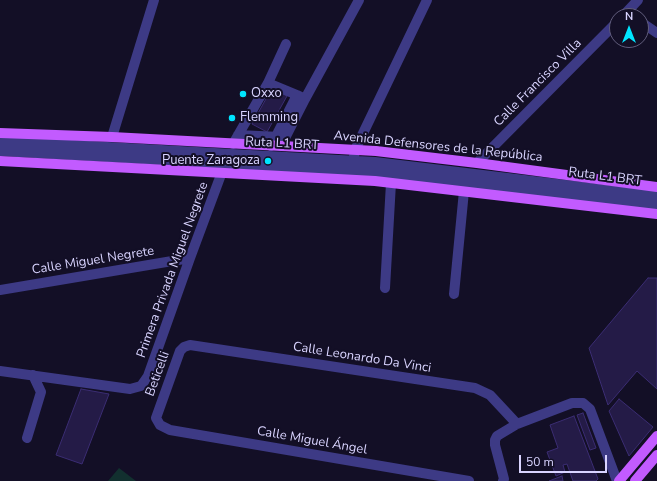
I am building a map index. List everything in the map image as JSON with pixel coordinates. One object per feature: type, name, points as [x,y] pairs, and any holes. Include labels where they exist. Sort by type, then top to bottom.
[{"type":"main road","name":"Avenida Defensores de la República","points":[[0,132],[278,142],[376,151],[657,186]]},
{"type":"main road","points":[[0,161],[222,172],[353,170],[391,183],[657,214]]},
{"type":"main road","points":[[618,481],[657,436]]},
{"type":"main road","points":[[635,481],[657,455]]},
{"type":"main road","points":[[637,460],[657,459]]},
{"type":"street","points":[[112,137],[154,0]]},
{"type":"street","points":[[278,142],[301,97],[359,0]]},
{"type":"street","points":[[353,170],[355,150],[427,0]]},
{"type":"street","name":"Calle Francisco Villa","points":[[478,163],[609,30]]},
{"type":"street","points":[[236,140],[268,83],[286,44]]},
{"type":"street","points":[[268,83],[301,97]]},
{"type":"street","name":"Ruta L1 BRT","points":[[0,141],[376,172],[657,206]]},
{"type":"street","name":"Ruta L1 BRT","points":[[0,151],[353,170],[383,163],[657,196]]},
{"type":"street","name":"Primera Privada Miguel Negrete","points":[[33,375],[130,389],[142,386],[148,376],[222,172]]},
{"type":"street","points":[[385,288],[391,183]]},
{"type":"street","points":[[454,294],[464,191]]},
{"type":"street","name":"Calle Miguel Negrete","points":[[0,290],[190,258]]},
{"type":"street","name":"Beticelli","points":[[156,418],[180,351],[184,347],[190,345]]},
{"type":"street","name":"Calle Leonardo Da Vinci","points":[[190,345],[475,388],[490,395],[517,424]]},
{"type":"street","points":[[0,371],[33,375],[41,392],[27,438]]},
{"type":"street","points":[[503,481],[504,479],[495,445],[497,436],[517,424],[572,403],[583,403],[590,409],[618,481]]},
{"type":"street","name":"Calle Miguel Ángel","points":[[156,418],[160,425],[170,430],[468,481]]},
{"type":"green space","points":[[119,468],[136,481],[108,481]]},
{"type":"building","points":[[272,88],[287,96],[267,132],[252,124]]},
{"type":"building","points":[[648,278],[657,278],[657,389],[637,371],[608,405],[589,348]]},
{"type":"building","points":[[81,389],[109,394],[82,464],[56,455]]},
{"type":"building","points":[[619,399],[653,427],[629,456],[609,411]]},
{"type":"building","points":[[583,413],[596,448],[590,450],[577,415]]},
{"type":"building","points":[[574,416],[598,479],[596,481],[573,481],[567,464],[563,465],[565,472],[556,476],[547,452],[558,448],[550,425]]},
{"type":"building","points":[[562,476],[563,481],[549,481]]},
{"type":"place","name":"Oxxo","points":[[243,94]]},
{"type":"place","name":"Flemming","points":[[232,118]]},
{"type":"place","name":"Puente Zaragoza","points":[[268,161]]}]
